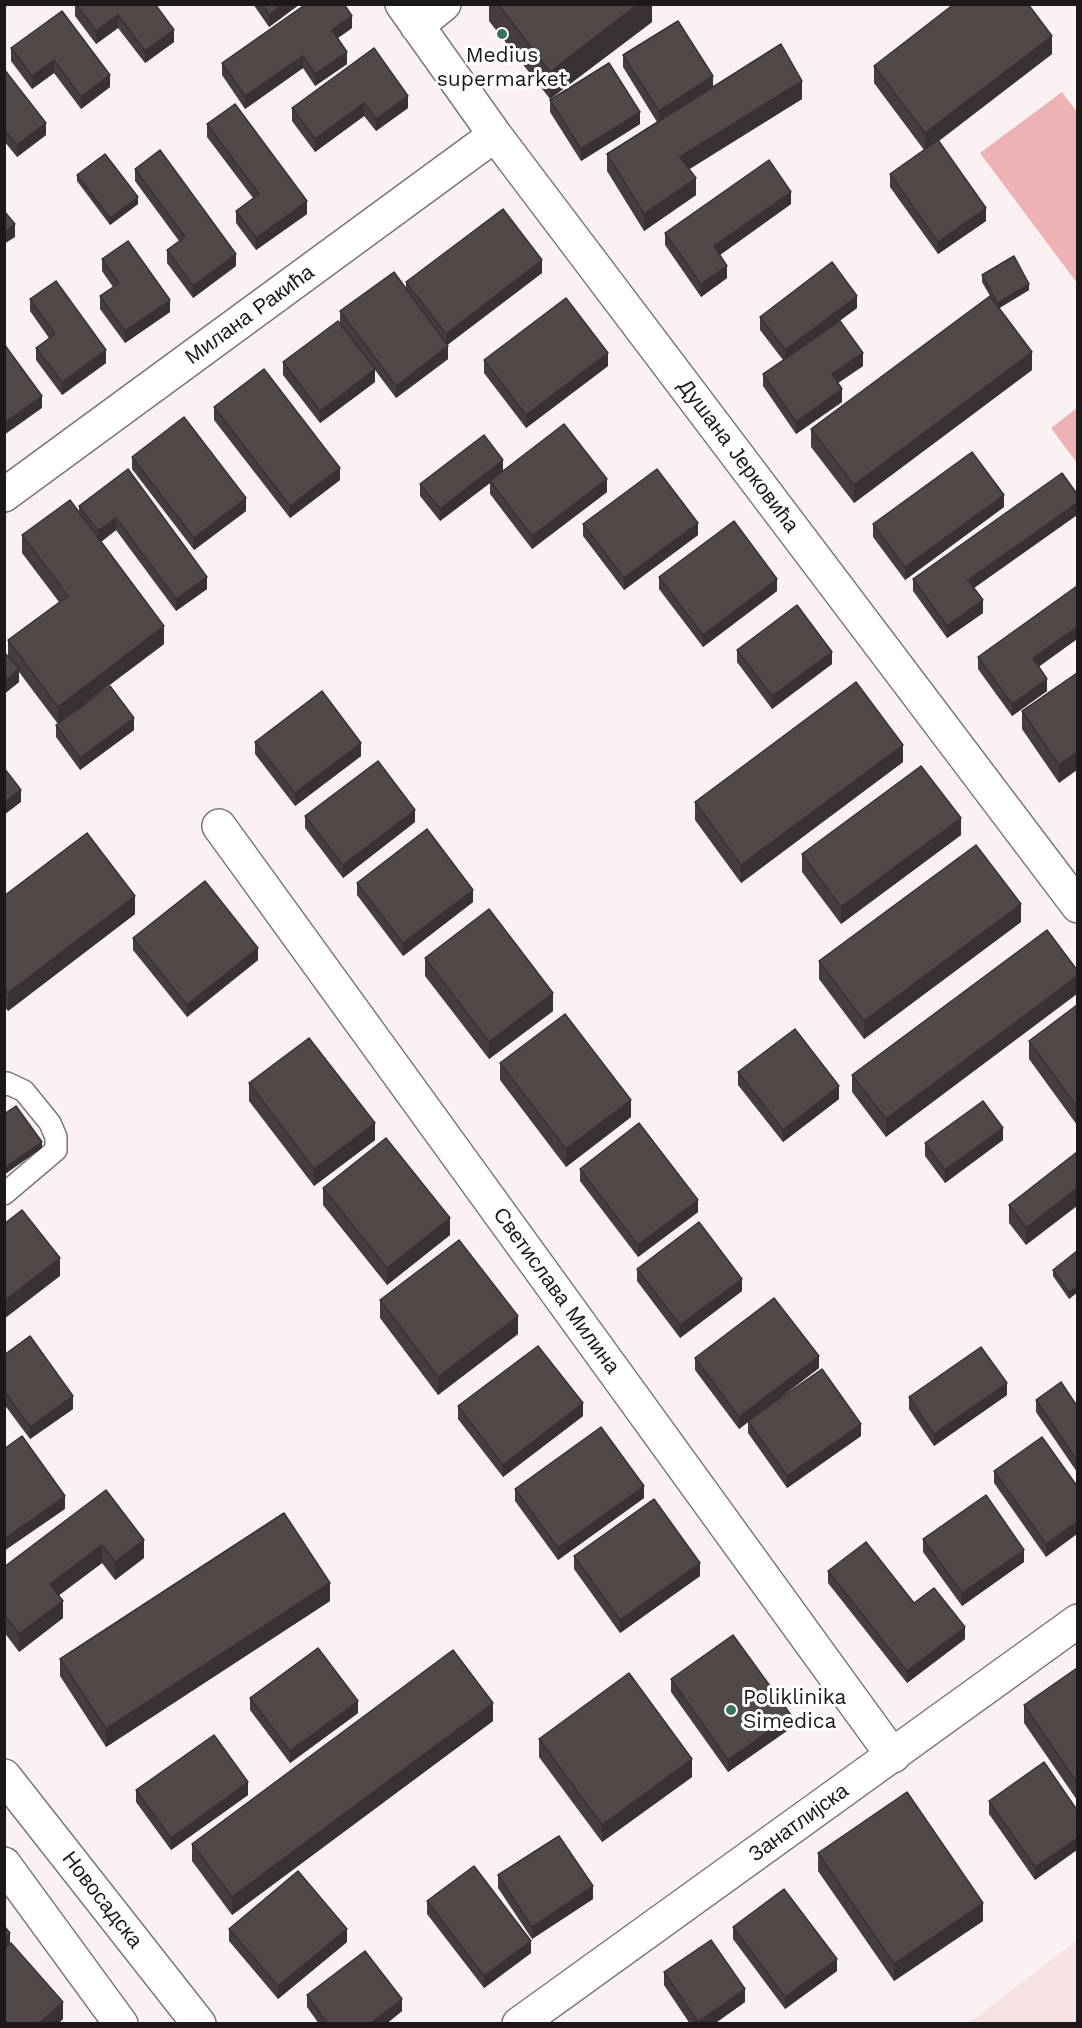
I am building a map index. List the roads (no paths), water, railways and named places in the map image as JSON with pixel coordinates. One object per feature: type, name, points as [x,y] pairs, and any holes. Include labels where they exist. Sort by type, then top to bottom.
[{"type":"street","points":[[410,15],[444,4]]},
{"type":"street","name":"Душана Јерковића","points":[[410,15],[495,135],[1077,906]]},
{"type":"street","name":"Милана Ракића","points":[[4,495],[495,135]]},
{"type":"street","name":"Светислава Милина","points":[[219,825],[893,1756]]},
{"type":"street","name":"Занатлијска","points":[[519,2024],[1077,1621]]},
{"type":"street","name":"Новосадска","points":[[4,1776],[199,2024]]},
{"type":"street","points":[[4,1864],[121,2024]]},
{"type":"lane","points":[[4,1085],[7,1083],[24,1091],[50,1123],[56,1137],[56,1150],[4,1194]]},
{"type":"place","name":"Medius supermarket","points":[[502,34]]},
{"type":"place","name":"Poliklinika Simedica","points":[[731,1710]]}]
